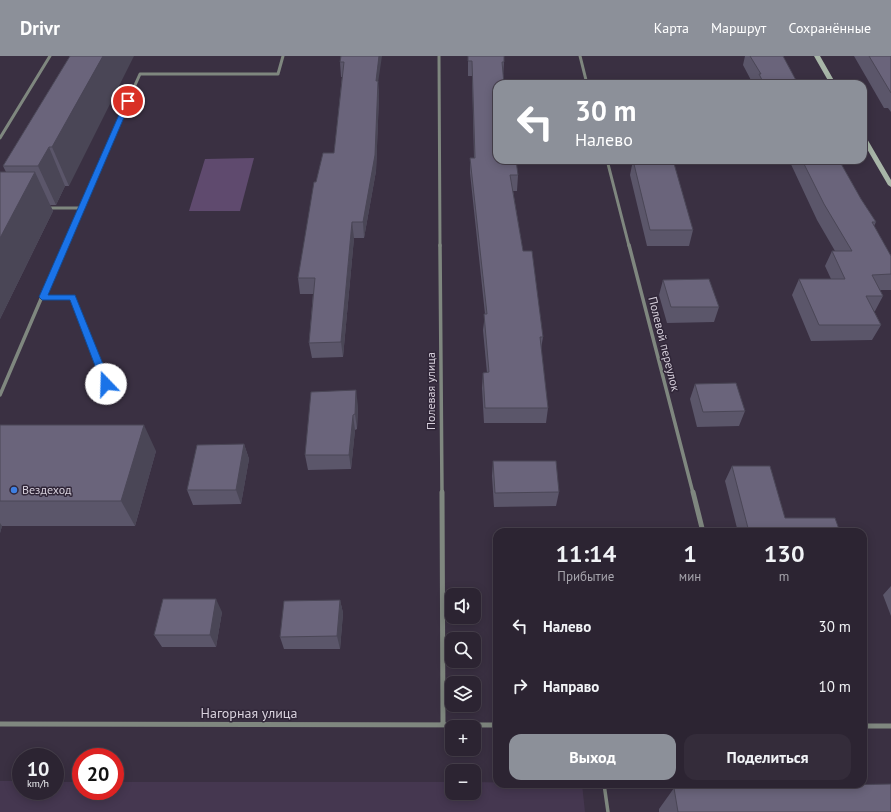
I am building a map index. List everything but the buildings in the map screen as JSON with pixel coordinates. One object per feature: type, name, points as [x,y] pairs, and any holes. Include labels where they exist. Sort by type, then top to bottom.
[{"type":"street","points":[[0,138],[50,56]]},
{"type":"street","points":[[0,395],[80,208],[140,74],[278,74],[283,56]]},
{"type":"street","name":"Полевая улица","points":[[439,56],[443,725]]},
{"type":"street","points":[[580,56],[586,80]]},
{"type":"street","points":[[817,56],[831,80]]},
{"type":"street","points":[[867,144],[891,185]]},
{"type":"street","name":"Полевой переулок","points":[[608,164],[702,528]]},
{"type":"street","points":[[44,208],[80,208]]},
{"type":"street","name":"Нагорная улица","points":[[0,724],[493,725]]},
{"type":"street","points":[[867,726],[891,726]]},
{"type":"lane","points":[[42,297],[72,297],[106,384]]},
{"type":"lane","points":[[605,788],[608,812]]},
{"type":"shaded area","points":[[254,158],[240,211],[189,211],[205,159]]},
{"type":"shaded area","points":[[0,781],[12,781],[12,800],[64,800],[64,782],[72,782],[72,800],[124,800],[124,782],[445,782],[445,800],[481,800],[481,782],[493,782],[493,788],[582,788],[585,812],[0,812]]},
{"type":"place","name":"Вездеход","points":[[14,490]]},
{"type":"route","points":[[106,384],[72,297],[42,297],[128,101]]}]
